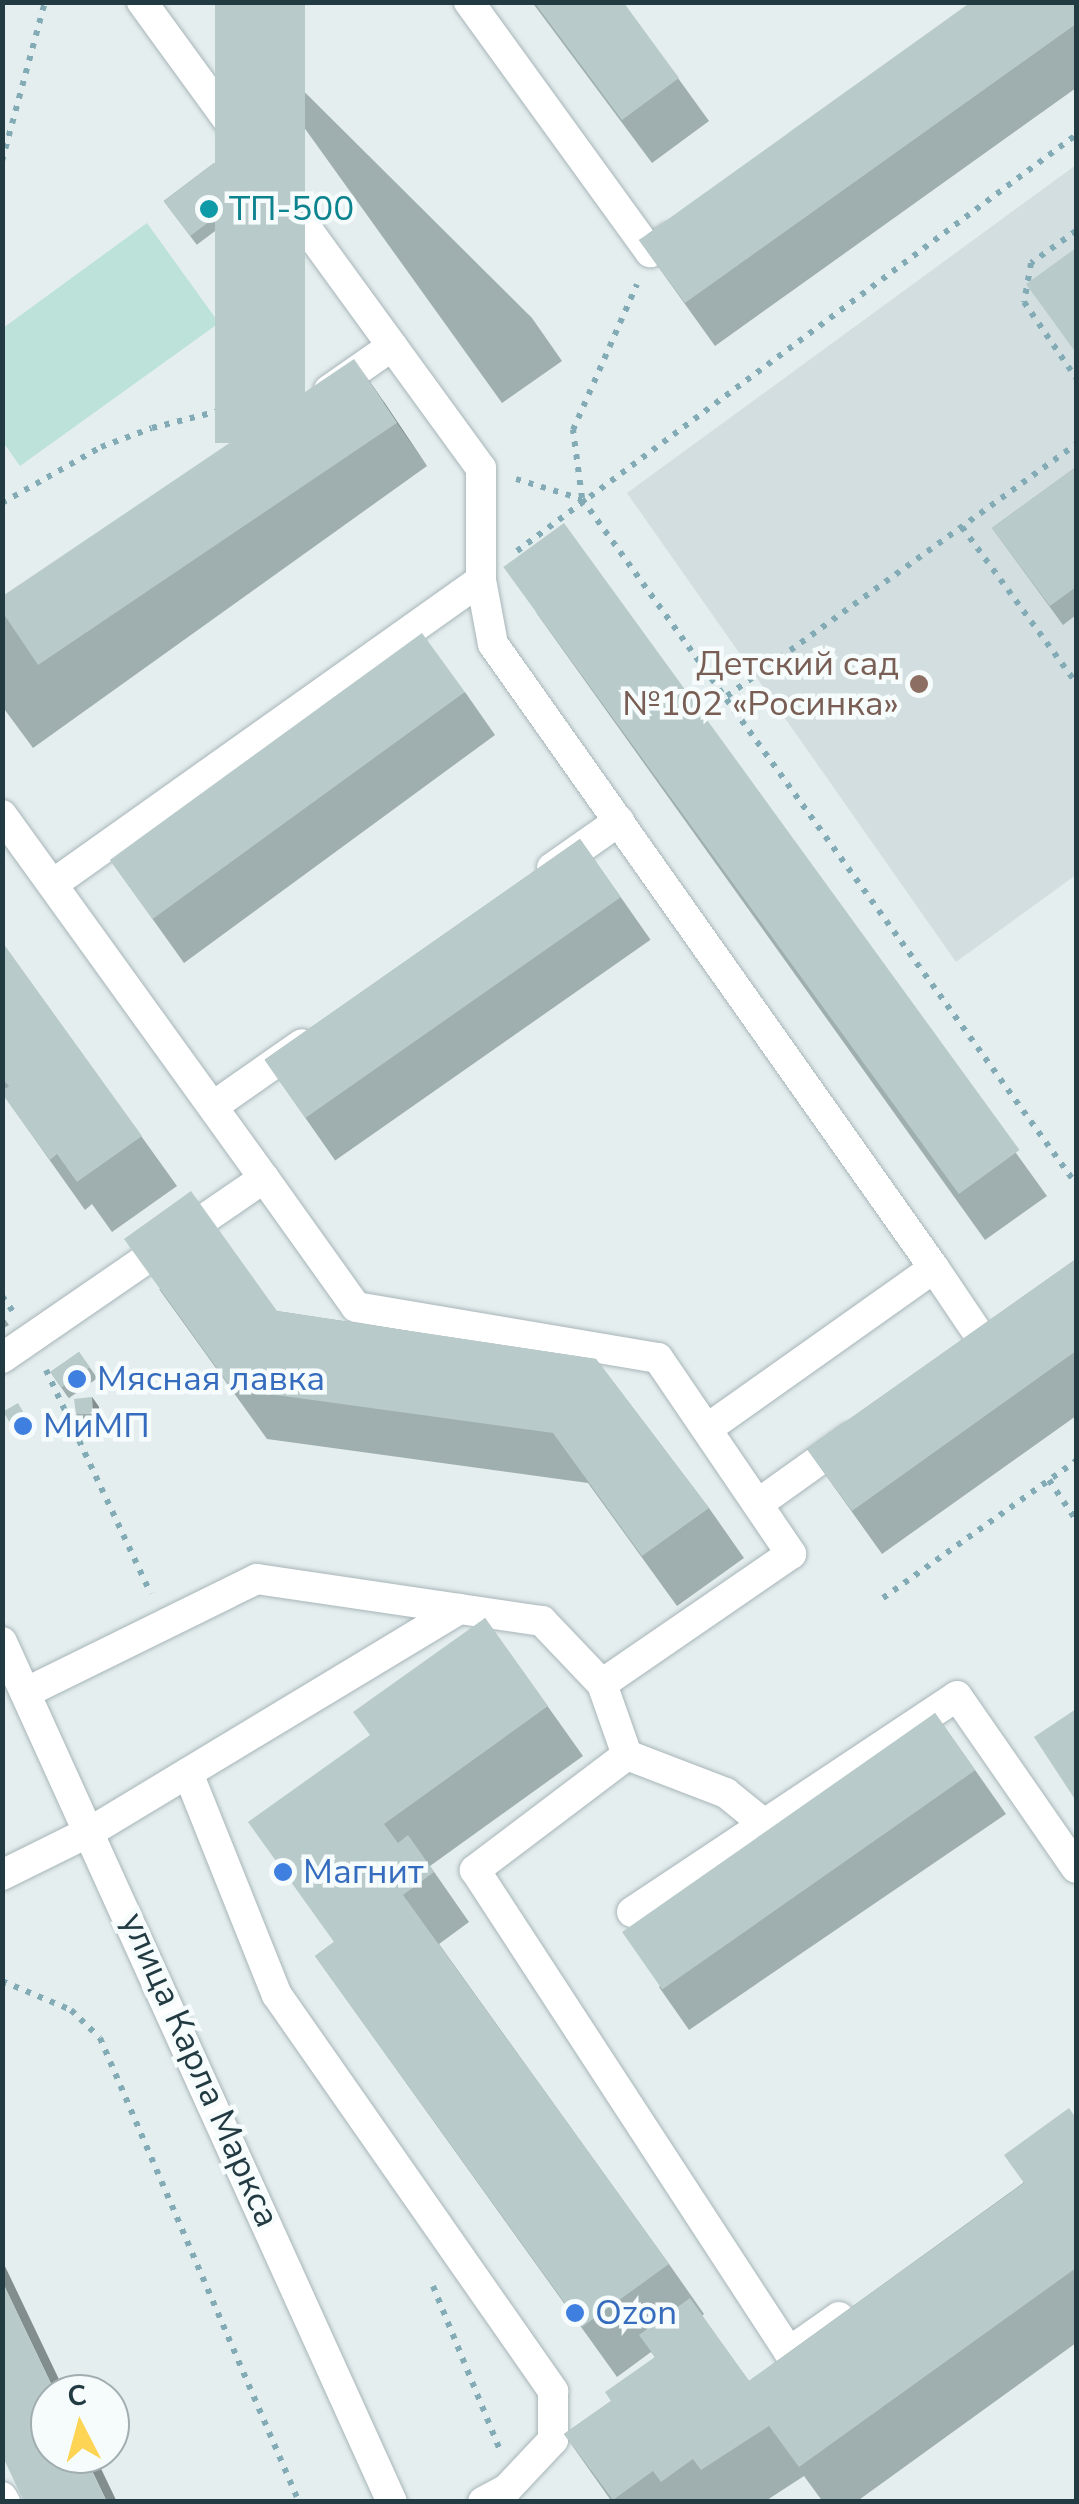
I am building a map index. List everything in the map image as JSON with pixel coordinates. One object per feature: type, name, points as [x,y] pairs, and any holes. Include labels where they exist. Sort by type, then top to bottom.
[{"type":"street","points":[[142,2],[481,468],[480,580],[493,644],[984,1342]]},
{"type":"street","points":[[470,2],[650,252],[702,214]]},
{"type":"street","points":[[308,406],[392,346]]},
{"type":"street","points":[[53,884],[480,580]]},
{"type":"street","points":[[2,814],[215,1105],[356,1307],[658,1358],[707,1428],[790,1554],[602,1684]]},
{"type":"street","points":[[522,889],[619,821]]},
{"type":"street","points":[[215,1105],[328,1026]]},
{"type":"street","points":[[2,1358],[264,1178]]},
{"type":"street","points":[[707,1428],[934,1268]]},
{"type":"street","points":[[952,1365],[1015,1320]]},
{"type":"street","points":[[758,1504],[871,1423]]},
{"type":"street","points":[[27,1692],[257,1579],[542,1621],[602,1684],[627,1754],[726,1792],[764,1824]]},
{"type":"street","points":[[2,1875],[93,1830],[459,1609]]},
{"type":"street","name":"улица Карла Маркса","points":[[2,1642],[93,1830],[392,2502]]},
{"type":"street","points":[[632,1912],[957,1696],[1076,1868]]},
{"type":"street","points":[[627,1754],[475,1870],[789,2352],[869,2297]]},
{"type":"street","points":[[188,1773],[278,1995],[553,2390],[553,2440],[513,2482],[483,2502]]},
{"type":"path","points":[[2,161],[45,2]]},
{"type":"path","points":[[480,580],[582,499],[1076,135]]},
{"type":"path","points":[[1076,232],[1030,263],[1024,302],[1076,378]]},
{"type":"path","points":[[650,252],[574,430],[582,499],[1076,1184]]},
{"type":"path","points":[[2,504],[100,447],[152,428],[246,404],[308,406]]},
{"type":"path","points":[[727,696],[1076,444]]},
{"type":"path","points":[[481,468],[582,499]]},
{"type":"path","points":[[962,526],[1076,683]]},
{"type":"path","points":[[2,1296],[31,1338],[166,1624]]},
{"type":"path","points":[[884,1598],[1076,1461]]},
{"type":"path","points":[[1049,1480],[1076,1520]]},
{"type":"path","points":[[2,1981],[72,2010],[100,2038],[299,2502]]},
{"type":"path","points":[[432,2283],[513,2482]]},
{"type":"shaded area","name":"Детский сад №102 «Росинка»","points":[[1076,165],[1076,875],[956,962],[627,493]]},
{"type":"green space","points":[[147,223],[219,323],[20,466],[3,442],[3,328]]},
{"type":"building","points":[[215,2],[305,2],[305,443],[215,443]]},
{"type":"building","points":[[534,2],[623,2],[679,78],[622,120]]},
{"type":"building","points":[[971,2],[1076,2],[1076,24],[685,303],[639,240]]},
{"type":"building","name":"ТП-500","points":[[214,163],[240,198],[190,236],[164,201]]},
{"type":"building","points":[[1076,248],[1076,353],[1026,284]]},
{"type":"building","points":[[354,359],[397,423],[38,665],[2,611],[2,596]]},
{"type":"building","points":[[1076,467],[1076,587],[1050,606],[992,528]]},
{"type":"building","points":[[564,523],[1020,1150],[959,1194],[503,567]]},
{"type":"building","points":[[422,633],[465,692],[153,919],[110,860]]},
{"type":"building","points":[[580,839],[621,897],[305,1118],[265,1060]]},
{"type":"building","points":[[2,942],[142,1136],[77,1182],[57,1154],[50,1160],[2,1093],[9,1086],[2,1079]]},
{"type":"building","points":[[191,1191],[277,1311],[596,1359],[709,1508],[642,1556],[553,1433],[232,1389],[124,1239]]},
{"type":"building","points":[[1076,1259],[1076,1351],[852,1511],[807,1449]]},
{"type":"building","points":[[79,1352],[90,1368],[61,1388],[50,1372]]},
{"type":"building","points":[[92,1397],[93,1414],[76,1414],[74,1399]]},
{"type":"building","points":[[18,1403],[29,1422],[14,1431],[3,1412]]},
{"type":"building","points":[[485,1618],[548,1706],[384,1824],[398,1843],[408,1835],[434,1872],[403,1895],[669,2264],[582,2327],[315,1956],[334,1942],[248,1822],[370,1735],[353,1712]]},
{"type":"building","points":[[1076,1709],[1076,1801],[1034,1737]]},
{"type":"building","points":[[935,1713],[975,1770],[662,1989],[622,1932]]},
{"type":"building","points":[[1069,2108],[1076,2118],[1076,2268],[799,2467],[769,2426],[701,2470],[693,2459],[661,2482],[653,2471],[613,2500],[564,2434],[611,2401],[605,2392],[655,2357],[639,2335],[690,2298],[749,2381],[1024,2183],[1004,2155]]},
{"type":"building","points":[[2,2281],[46,2374],[30,2374],[30,2474],[94,2474],[107,2502],[24,2502],[2,2455]]},
{"type":"place","name":"ТП-500","points":[[209,209]]},
{"type":"place","name":"Детский сад №102 «Росинка»","points":[[919,684]]},
{"type":"place","name":"Мясная лавка","points":[[77,1379]]},
{"type":"place","name":"МиМП","points":[[23,1426]]},
{"type":"place","name":"Магнит","points":[[283,1872]]},
{"type":"place","name":"Ozon","points":[[575,2313]]}]
